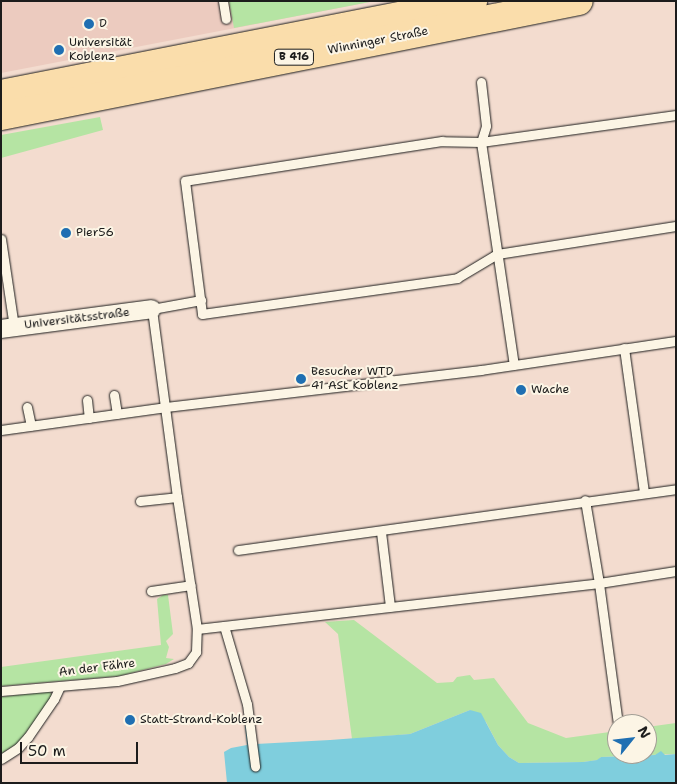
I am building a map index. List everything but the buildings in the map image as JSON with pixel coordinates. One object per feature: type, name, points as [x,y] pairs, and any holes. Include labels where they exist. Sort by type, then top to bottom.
[{"type":"main road","name":"Winninger Straße","points":[[1,94],[473,1]]},
{"type":"main road","name":"Winninger Straße","points":[[1,116],[579,1]]},
{"type":"street","name":"Universitätsstraße","points":[[8,328],[152,309]]},
{"type":"lane","points":[[223,1],[226,19]]},
{"type":"lane","points":[[481,82],[486,126],[481,142],[514,365]]},
{"type":"lane","points":[[676,115],[481,142],[442,141],[184,181],[202,314],[457,278],[497,254],[676,226]]},
{"type":"lane","points":[[1,239],[8,328]]},
{"type":"lane","points":[[152,309],[201,300]]},
{"type":"lane","name":"An der Fähre","points":[[1,691],[118,681],[175,668],[188,663],[196,652],[197,629],[152,309]]},
{"type":"lane","points":[[1,430],[166,407],[514,365],[676,341]]},
{"type":"lane","points":[[624,348],[644,492]]},
{"type":"lane","points":[[114,395],[117,414]]},
{"type":"lane","points":[[87,400],[90,418]]},
{"type":"lane","points":[[27,407],[31,426]]},
{"type":"lane","points":[[238,550],[380,532],[585,500],[676,489]]},
{"type":"lane","points":[[140,501],[177,497]]},
{"type":"lane","points":[[585,500],[617,714]]},
{"type":"lane","points":[[380,532],[390,606]]},
{"type":"lane","points":[[197,629],[598,583],[676,571]]},
{"type":"lane","points":[[151,591],[191,584]]},
{"type":"lane","points":[[224,626],[247,704],[255,766]]},
{"type":"lane","points":[[1,759],[18,748],[28,737],[54,699],[60,686]]},
{"type":"shaded area","name":"Universität Koblenz","points":[[1,1],[375,1],[1,73]]},
{"type":"green space","points":[[229,1],[375,1],[234,28]]},
{"type":"green space","points":[[100,117],[103,130],[1,158],[1,135]]},
{"type":"green space","points":[[163,595],[168,595],[173,634],[166,641],[169,647],[166,658],[174,659],[166,664],[119,676],[1,686],[1,667],[161,645],[157,599]]},
{"type":"green space","points":[[354,620],[437,683],[453,682],[457,677],[470,675],[474,680],[494,678],[528,723],[566,738],[607,732],[607,757],[583,762],[519,763],[509,757],[498,745],[486,722],[470,710],[410,734],[352,739],[338,634],[325,622]]},
{"type":"green space","points":[[49,691],[52,695],[49,702],[18,743],[1,754],[1,697]]},
{"type":"green space","points":[[676,723],[676,754],[657,755],[657,726]]},
{"type":"water","points":[[470,710],[481,713],[498,745],[509,757],[519,763],[583,762],[607,757],[607,764],[657,764],[657,754],[661,751],[665,755],[676,754],[676,783],[227,783],[224,752],[231,748],[247,745],[245,725],[256,744],[410,734]]},
{"type":"place","name":"D","points":[[89,24]]},
{"type":"place","name":"Universität Koblenz","points":[[59,50]]},
{"type":"place","name":"Pier56","points":[[66,233]]},
{"type":"place","name":"Besucher WTD 41 ASt Koblenz","points":[[301,379]]},
{"type":"place","name":"Wache","points":[[521,390]]},
{"type":"place","name":"Statt-Strand-Koblenz","points":[[130,720]]}]
